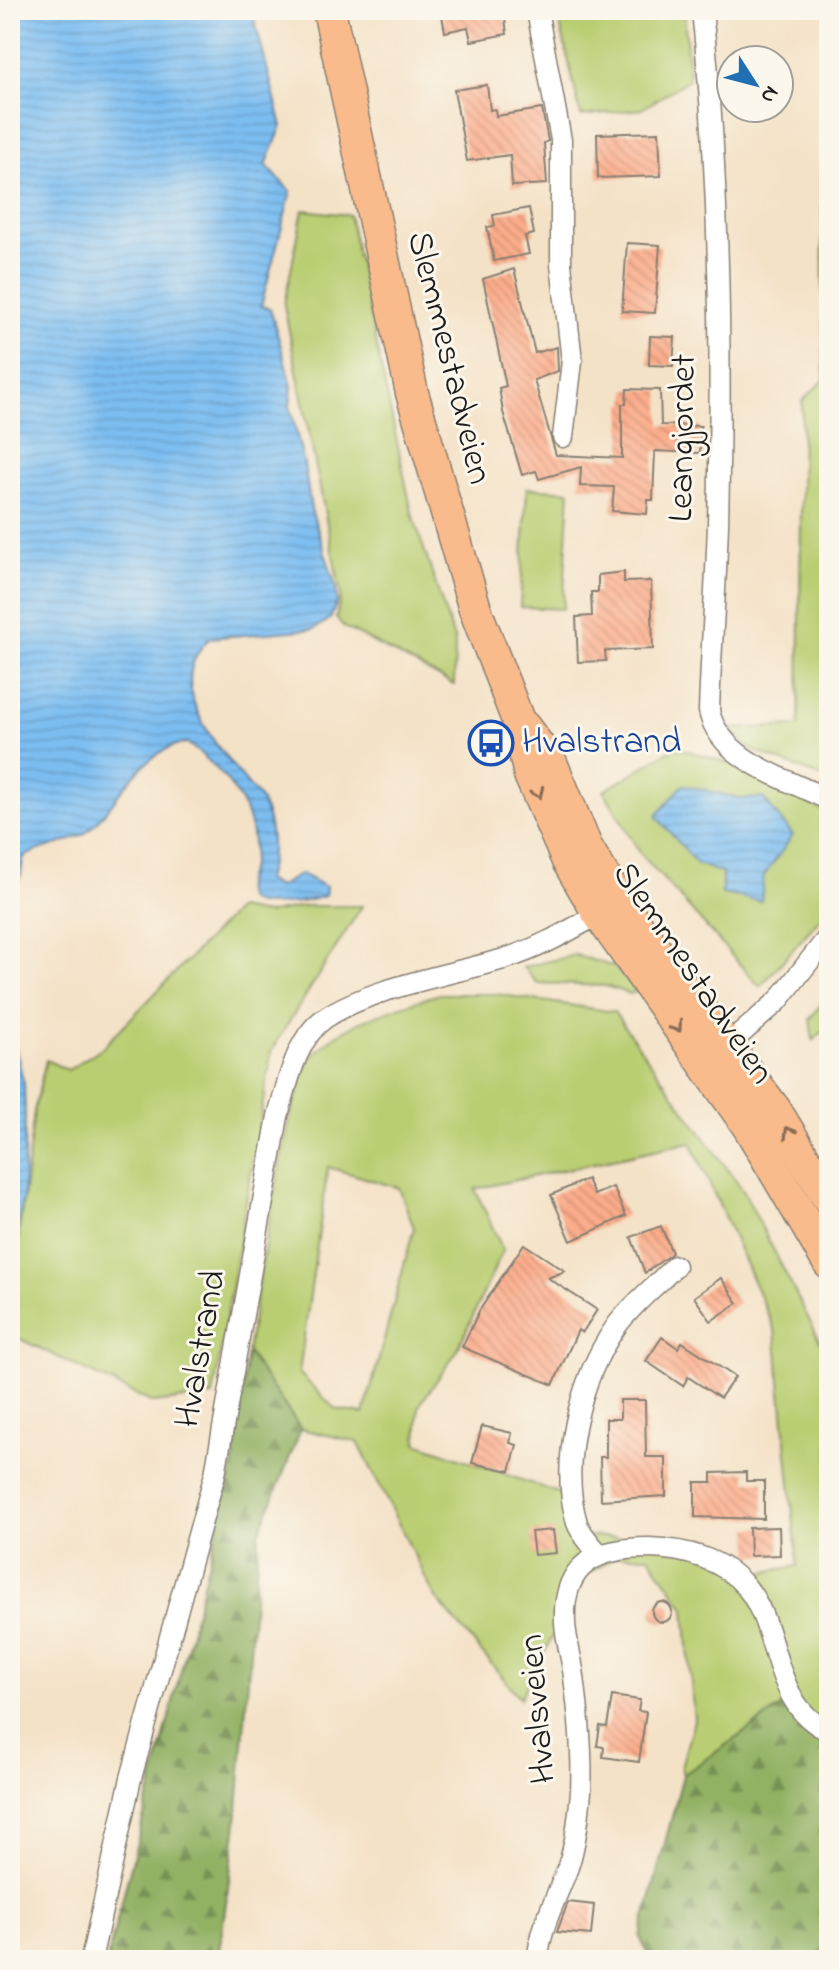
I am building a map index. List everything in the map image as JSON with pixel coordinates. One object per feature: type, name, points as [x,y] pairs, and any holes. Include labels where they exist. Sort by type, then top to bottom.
[{"type":"main road","name":"Slemmestadveien","points":[[329,10],[412,393],[470,595],[517,718],[551,763],[610,909],[715,1056],[749,1127],[829,1263]]},
{"type":"main road","name":"Slemmestadveien","points":[[715,1056],[775,1110],[829,1199]]},
{"type":"street","points":[[537,10],[561,140],[561,264],[572,361],[563,437]]},
{"type":"street","name":"Leangjordet","points":[[702,10],[713,160],[720,352],[718,526],[709,711],[712,726],[740,756],[829,800]]},
{"type":"street","name":"Hvalstrand","points":[[91,1960],[131,1778],[215,1474],[278,1116],[305,1042],[323,1019],[359,1001],[560,939],[610,909]]},
{"type":"street","points":[[715,1056],[778,1001],[829,936]]},
{"type":"street","points":[[675,1266],[616,1327],[580,1406],[571,1460],[577,1526],[598,1553],[628,1548],[674,1549],[707,1558],[734,1574],[749,1589],[766,1623],[783,1680],[800,1707],[829,1731]]},
{"type":"street","name":"Hvalsveien","points":[[537,1960],[542,1926],[566,1873],[581,1793],[581,1730],[565,1623],[566,1600],[576,1573],[598,1553]]},
{"type":"green space","points":[[557,10],[684,10],[689,79],[642,109],[581,116]]},
{"type":"green space","points":[[829,172],[829,780],[752,750],[729,729],[799,726],[802,401],[824,380],[822,173]]},
{"type":"green space","points":[[303,210],[349,215],[412,513],[455,642],[454,685],[344,627],[336,618],[341,595],[284,305]]},
{"type":"green space","points":[[527,488],[570,491],[563,609],[520,607]]},
{"type":"green space","points":[[675,747],[735,765],[829,814],[829,908],[760,987],[640,853],[604,791]]},
{"type":"green space","points":[[306,906],[362,906],[272,1049],[213,1396],[153,1403],[10,1334],[10,1307],[34,1111],[46,1060],[68,1070],[103,1047],[237,909],[266,914]]},
{"type":"green space","points":[[575,955],[615,967],[637,992],[630,994],[606,986],[537,983],[523,967]]},
{"type":"green space","points":[[829,993],[829,1033],[823,1031],[813,1041],[810,1019]]},
{"type":"green space","points":[[439,994],[496,994],[614,1012],[744,1192],[829,1359],[829,1737],[789,1701],[683,1775],[681,1767],[694,1720],[685,1608],[649,1556],[616,1556],[585,1576],[520,1698],[435,1597],[358,1442],[301,1429],[247,1352],[284,1147],[304,1073],[314,1054],[341,1032],[373,1016]],"holes":[[[691,1142],[775,1330],[798,1566],[747,1575],[674,1541],[570,1535],[564,1495],[417,1443],[419,1406],[457,1351],[503,1250],[475,1189]],[[328,1167],[399,1188],[414,1228],[364,1414],[335,1409],[299,1373]]]},
{"type":"green space","points":[[247,1352],[301,1429],[259,1534],[237,1823],[218,1960],[107,1960],[234,1463]]},
{"type":"green space","points":[[790,1701],[829,1739],[829,1960],[650,1960],[640,1937],[683,1775]]},
{"type":"water","points":[[10,10],[252,10],[282,126],[266,165],[291,192],[261,306],[270,308],[292,386],[290,406],[311,509],[336,587],[337,602],[330,619],[314,629],[210,638],[196,656],[190,674],[191,693],[208,731],[258,796],[265,810],[271,840],[266,880],[278,887],[301,874],[326,887],[325,896],[271,905],[252,902],[247,898],[245,885],[252,862],[253,844],[245,810],[226,780],[187,743],[157,754],[84,834],[23,858],[21,875],[10,897]]},
{"type":"water","points":[[683,785],[743,799],[763,798],[793,835],[764,876],[761,901],[722,894],[722,873],[697,864],[656,816]]},
{"type":"water","points":[[10,1026],[24,1084],[25,1118],[23,1197],[10,1264]]},
{"type":"building","points":[[441,10],[504,10],[507,34],[471,41],[468,27],[445,32]]},
{"type":"building","points":[[487,85],[490,110],[495,109],[496,116],[542,109],[548,141],[544,143],[547,184],[512,186],[510,155],[467,161],[454,90]]},
{"type":"building","points":[[659,132],[661,176],[598,178],[597,134]]},
{"type":"building","points":[[529,208],[534,234],[525,236],[529,254],[494,261],[487,227],[495,226],[493,215]]},
{"type":"building","points":[[627,243],[660,245],[655,313],[622,311]]},
{"type":"building","points":[[514,269],[535,353],[557,347],[558,371],[534,380],[556,455],[622,458],[622,404],[626,404],[627,389],[660,390],[661,425],[701,426],[700,453],[655,451],[653,500],[648,500],[647,514],[612,511],[614,487],[580,486],[581,467],[539,479],[536,471],[522,475],[503,412],[499,388],[506,386],[483,279]]},
{"type":"building","points":[[650,336],[675,337],[673,366],[649,365]]},
{"type":"building","points":[[624,572],[624,582],[651,581],[653,649],[605,651],[606,661],[578,662],[576,617],[592,616],[591,592],[598,592],[598,575]]},
{"type":"building","points":[[587,1179],[594,1195],[613,1187],[626,1216],[571,1241],[551,1195]]},
{"type":"building","points":[[661,1226],[672,1253],[645,1273],[631,1237]]},
{"type":"building","points":[[524,1244],[565,1271],[548,1278],[597,1310],[582,1333],[578,1330],[553,1385],[462,1347],[479,1311]]},
{"type":"building","points":[[721,1278],[738,1303],[711,1321],[694,1297]]},
{"type":"building","points":[[662,1337],[678,1348],[682,1342],[735,1377],[720,1398],[688,1377],[683,1386],[646,1361]]},
{"type":"building","points":[[620,1400],[645,1400],[646,1457],[666,1457],[666,1496],[601,1500],[600,1457],[606,1457],[606,1419],[620,1419]]},
{"type":"building","points":[[482,1426],[512,1433],[510,1443],[517,1445],[510,1471],[472,1463]]},
{"type":"building","points":[[746,1472],[746,1481],[764,1481],[764,1519],[695,1517],[695,1482],[712,1482],[712,1473]]},
{"type":"building","points":[[779,1527],[780,1555],[750,1556],[749,1528]]},
{"type":"building","points":[[553,1530],[556,1553],[534,1555],[531,1532]]},
{"type":"building","points":[[658,1602],[666,1602],[672,1612],[666,1622],[658,1622],[652,1616],[652,1608]]},
{"type":"building","points":[[612,1696],[640,1700],[638,1711],[646,1712],[639,1762],[603,1757],[604,1747],[597,1746],[600,1726],[607,1727]]},
{"type":"building","points":[[568,1902],[594,1905],[591,1935],[557,1932]]},
{"type":"place","name":"Hvalstrand","points":[[491,743]]}]
